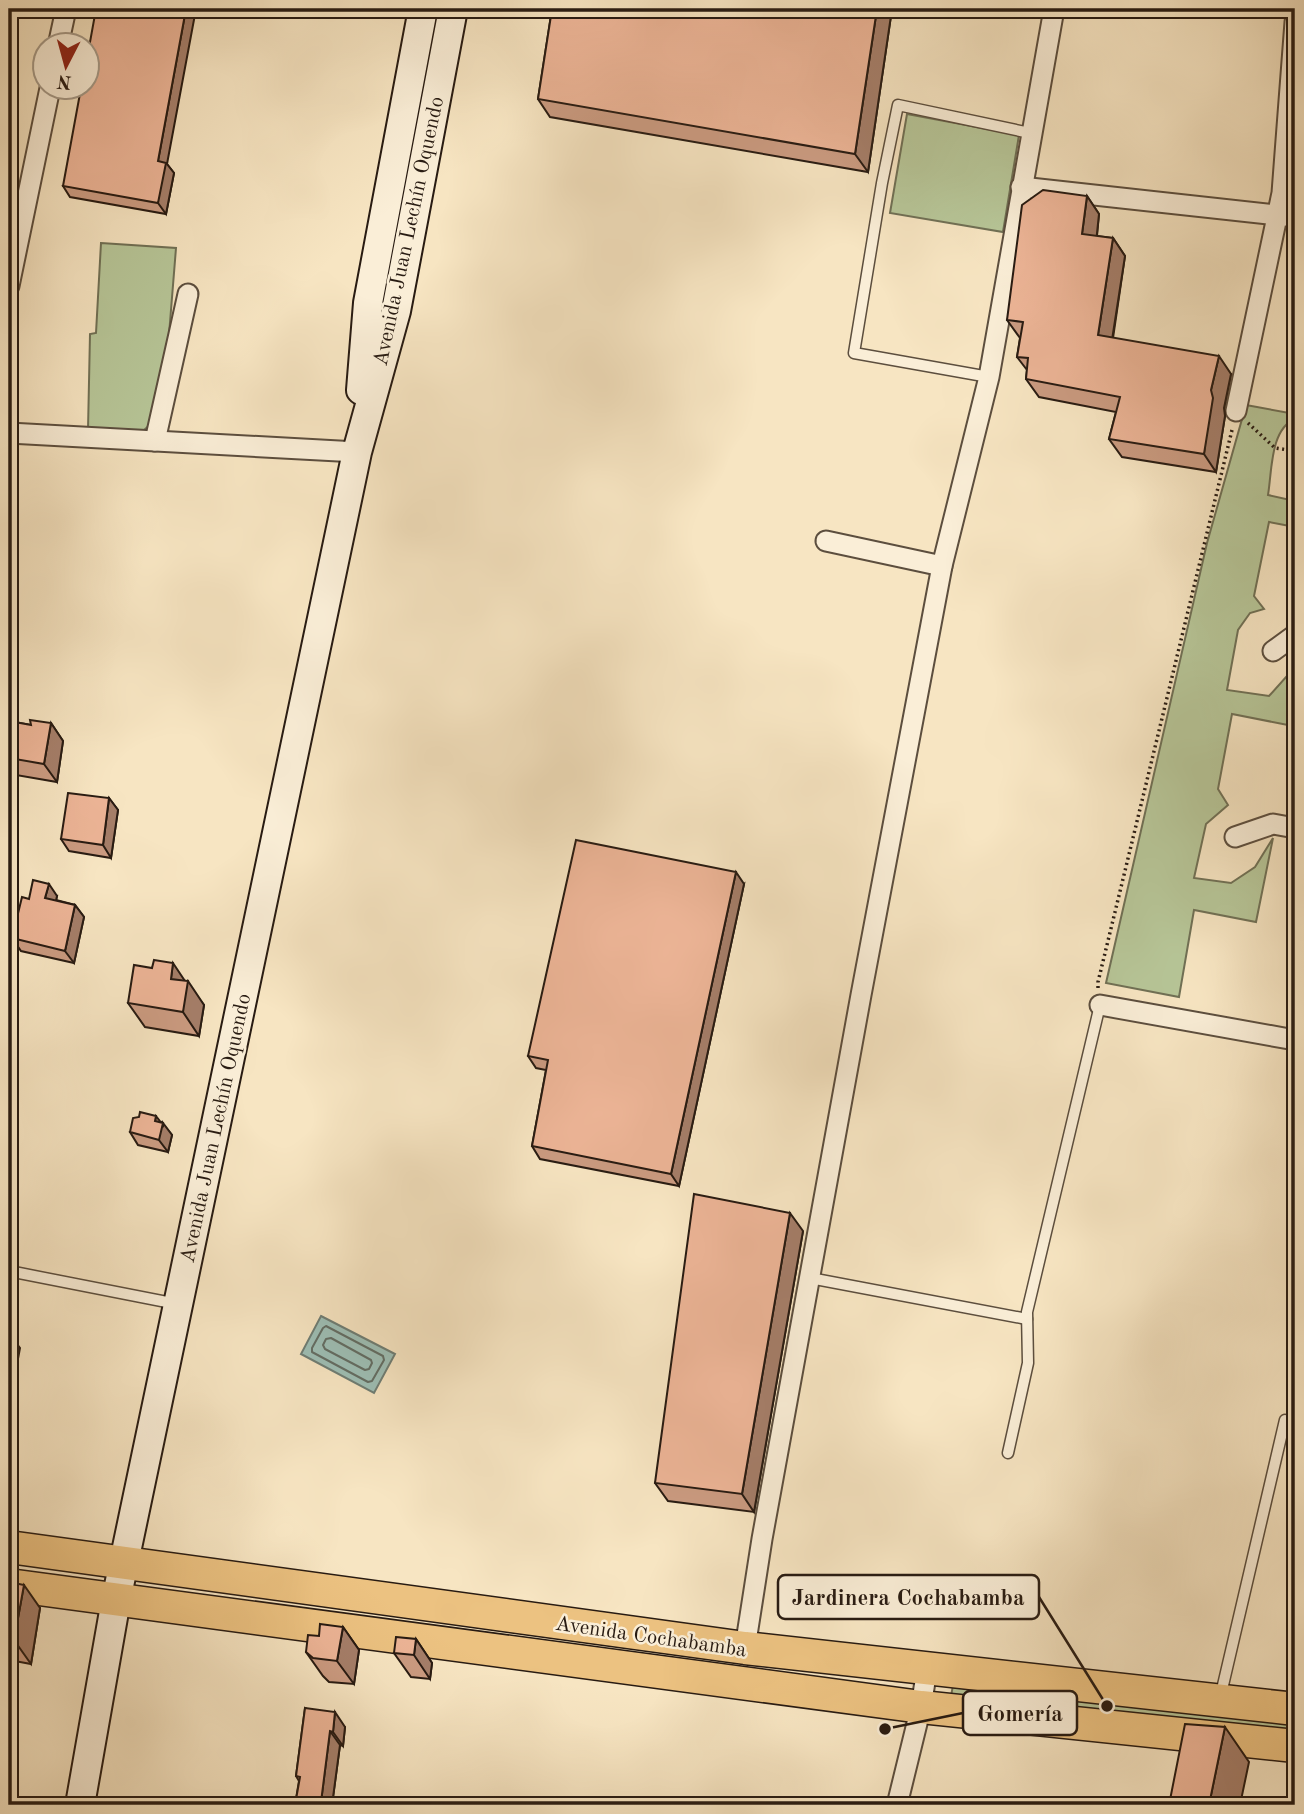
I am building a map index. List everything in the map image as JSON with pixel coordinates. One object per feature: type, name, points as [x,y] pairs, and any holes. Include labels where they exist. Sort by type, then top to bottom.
[{"type":"main road","name":"Avenida Cochabamba","points":[[9,1547],[745,1648],[1295,1709]]},
{"type":"main road","name":"Avenida Cochabamba","points":[[9,1585],[921,1707],[1295,1746]]},
{"type":"main road","points":[[579,1660],[583,1627]]},
{"type":"street","points":[[61,32],[66,9]]},
{"type":"street","name":"Avenida Juan Lechín Oquendo","points":[[356,452],[368,303],[423,9]]},
{"type":"street","name":"Avenida Juan Lechín Oquendo","points":[[79,1805],[123,1563],[356,452],[396,311],[453,9]]},
{"type":"street","points":[[745,1648],[810,1278],[943,566],[989,377],[1054,9]]},
{"type":"street","points":[[1236,411],[1286,216],[1282,193],[1295,22]]},
{"type":"street","points":[[9,286],[47,102]]},
{"type":"street","points":[[1021,187],[1286,216]]},
{"type":"street","points":[[155,441],[188,294]]},
{"type":"street","points":[[9,433],[356,452]]},
{"type":"street","points":[[826,541],[943,566]]},
{"type":"street","points":[[1273,650],[1295,635]]},
{"type":"street","points":[[1235,837],[1273,824],[1295,828]]},
{"type":"street","points":[[1100,1005],[1295,1040]]},
{"type":"street","points":[[897,1805],[921,1707],[927,1669]]},
{"type":"lane","points":[[989,377],[854,353],[882,183],[898,105],[1030,133]]},
{"type":"lane","points":[[1008,1453],[1028,1363],[1027,1319],[1100,1005]]},
{"type":"lane","points":[[9,1271],[177,1305]]},
{"type":"lane","points":[[810,1278],[1027,1319]]},
{"type":"lane","points":[[1219,1702],[1285,1420]]},
{"type":"path","points":[[1236,411],[1275,449],[1295,451]]},
{"type":"path","points":[[1100,1005],[1098,982],[1236,411]]},
{"type":"green space","points":[[907,114],[1019,135],[1003,232],[890,213]]},
{"type":"green space","points":[[101,243],[176,248],[168,347],[154,421],[142,432],[88,430],[90,334],[96,333]]},
{"type":"green space","points":[[1246,405],[1295,414],[1295,419],[1287,424],[1277,441],[1268,495],[1295,501],[1295,527],[1269,522],[1254,596],[1264,609],[1250,613],[1238,630],[1227,690],[1269,696],[1295,667],[1293,726],[1232,714],[1218,789],[1228,805],[1206,824],[1194,878],[1231,883],[1255,867],[1273,838],[1256,922],[1194,910],[1179,997],[1106,983],[1207,543]]},
{"type":"green space","points":[[954,1680],[1295,1719],[1295,1733],[951,1696]]},
{"type":"water","points":[[321,1316],[395,1354],[374,1393],[301,1354]]},
{"type":"building","points":[[96,9],[186,9],[158,161],[166,163],[158,203],[63,186],[78,102],[102,102],[102,32],[92,32]]},
{"type":"building","points":[[552,9],[877,9],[855,154],[538,99]]},
{"type":"building","points":[[1043,190],[1087,196],[1082,234],[1113,238],[1098,335],[1219,356],[1211,390],[1213,398],[1204,454],[1109,439],[1120,397],[1026,379],[1028,358],[1017,357],[1023,322],[1007,320],[1022,205]]},
{"type":"building","points":[[30,720],[51,723],[44,764],[9,758],[9,721],[31,725]]},
{"type":"building","points":[[68,793],[109,798],[103,845],[61,839]]},
{"type":"building","points":[[576,840],[736,872],[671,1174],[532,1146],[548,1060],[528,1056]]},
{"type":"building","points":[[33,880],[49,884],[45,898],[75,905],[65,951],[12,938],[22,897],[29,899]]},
{"type":"building","points":[[154,960],[173,963],[171,979],[188,981],[183,1012],[128,1003],[134,965],[152,968]]},
{"type":"building","points":[[140,1112],[156,1116],[155,1121],[163,1123],[159,1140],[130,1132],[133,1118],[139,1117]]},
{"type":"building","points":[[694,1194],[790,1213],[742,1494],[655,1483]]},
{"type":"building","points":[[9,1582],[24,1585],[14,1640],[9,1639]]},
{"type":"building","points":[[320,1624],[343,1627],[337,1661],[313,1658],[306,1652],[308,1635],[319,1636]]},
{"type":"building","points":[[396,1637],[416,1639],[414,1655],[394,1653]]},
{"type":"building","points":[[305,1708],[335,1712],[321,1802],[326,1805],[295,1805],[300,1777],[296,1776]]},
{"type":"building","points":[[1185,1724],[1225,1727],[1209,1805],[1169,1805]]},
{"type":"place","name":"Jardinera Cochabamba","points":[[1107,1706]]},
{"type":"place","name":"Gomería","points":[[885,1729]]}]
